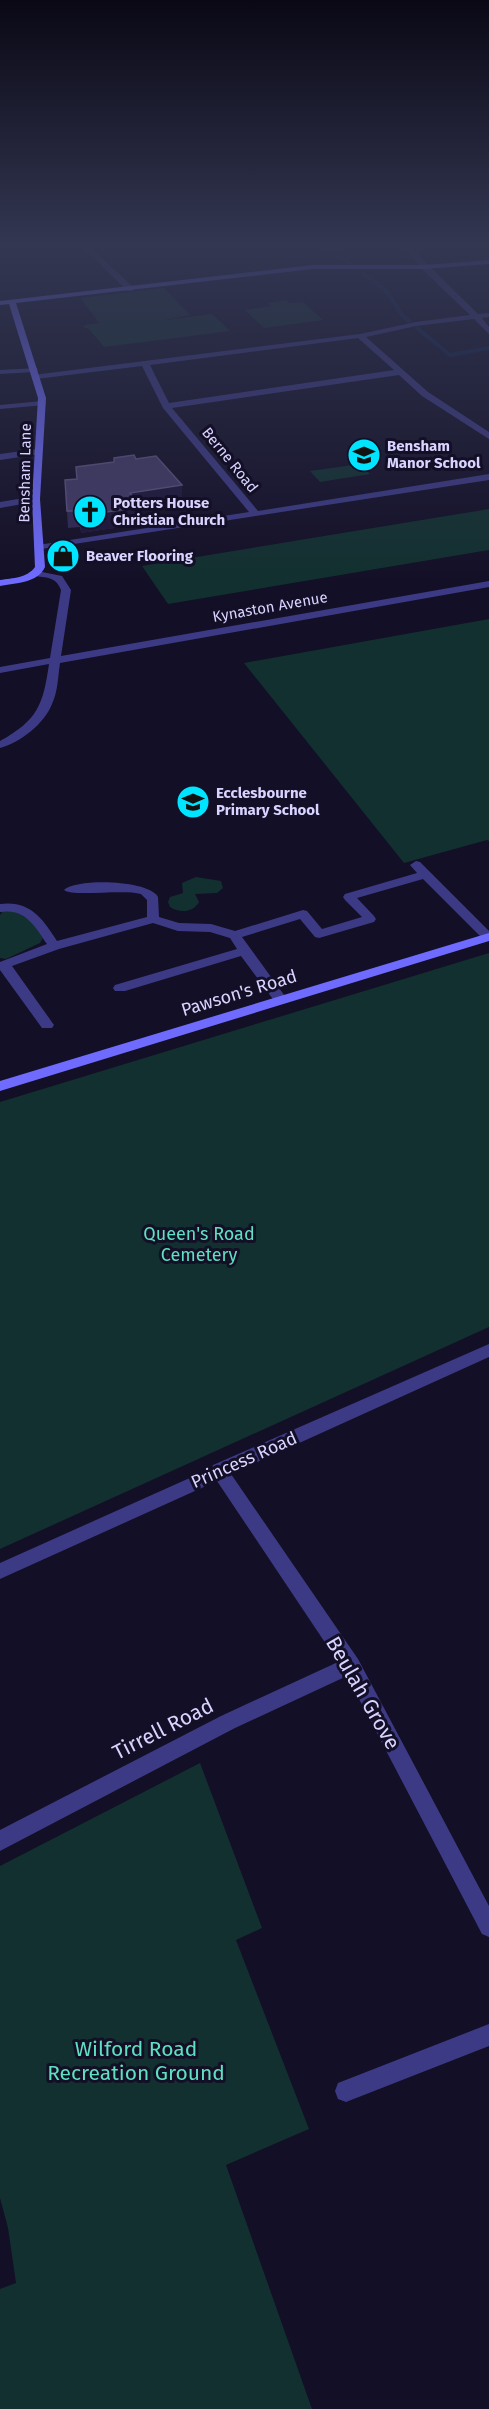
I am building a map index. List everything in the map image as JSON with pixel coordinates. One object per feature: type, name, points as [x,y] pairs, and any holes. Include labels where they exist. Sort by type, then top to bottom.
[{"type":"street","name":"Bensham Lane","points":[[30,358],[42,403],[37,452],[36,499],[40,569],[37,574]]},
{"type":"street","points":[[0,372],[35,374],[181,358]]},
{"type":"street","points":[[385,358],[425,394],[489,436]]},
{"type":"street","name":"Berne Road","points":[[145,363],[166,406],[256,514]]},
{"type":"street","points":[[166,406],[400,372]]},
{"type":"street","points":[[0,407],[42,403]]},
{"type":"street","points":[[0,457],[37,452]]},
{"type":"street","points":[[39,548],[489,477]]},
{"type":"street","points":[[0,505],[36,499]]},
{"type":"street","points":[[0,583],[25,579],[37,574],[59,577],[66,587],[56,659],[44,710],[29,726],[0,745]]},
{"type":"street","name":"Kynaston Avenue","points":[[0,670],[489,584]]},
{"type":"street","points":[[47,1025],[2,965],[54,945],[153,919],[178,927],[211,928],[235,935],[303,914],[319,934],[370,920],[349,897],[420,869],[489,937]]},
{"type":"street","points":[[70,890],[133,888],[143,890],[150,895],[153,902],[153,919]]},
{"type":"street","points":[[0,908],[13,906],[29,911],[54,945]]},
{"type":"street","points":[[235,935],[244,951],[280,999]]},
{"type":"street","name":"Pawson's Road","points":[[0,1086],[489,937]]},
{"type":"street","points":[[120,988],[244,951]]},
{"type":"street","name":"Princess Road","points":[[0,1571],[219,1470],[489,1350]]},
{"type":"street","name":"Beulah Grove","points":[[219,1470],[351,1665],[489,1927]]},
{"type":"street","name":"Tirrell Road","points":[[0,1841],[228,1722],[351,1665]]},
{"type":"street","points":[[346,2091],[489,2035]]},
{"type":"green space","points":[[360,464],[370,474],[320,482],[310,471]]},
{"type":"green space","points":[[489,509],[489,550],[168,604],[142,566]]},
{"type":"green space","points":[[489,619],[489,841],[404,863],[244,663]]},
{"type":"green space","points":[[196,877],[221,881],[223,888],[217,893],[195,894],[199,902],[190,910],[182,911],[170,907],[168,902],[170,897],[183,893],[182,883]]},
{"type":"green space","points":[[4,910],[26,914],[43,938],[40,943],[6,959],[0,958],[0,915]]},
{"type":"green space","name":"Queen's Road Cemetery","points":[[489,953],[489,1327],[0,1549],[0,1102]]},
{"type":"green space","name":"Wilford Road Recreation Ground","points":[[200,1763],[262,1928],[236,1940],[309,2129],[226,2165],[312,2409],[0,2409],[0,2289],[16,2283],[8,2228],[0,2198],[0,1866]]},
{"type":"building","points":[[134,455],[136,459],[156,456],[182,485],[130,493],[140,507],[80,516],[79,511],[67,511],[65,480],[77,479],[76,467],[114,462],[114,458]]},
{"type":"place","name":"Bensham Manor School","points":[[364,455]]},
{"type":"place","name":"Potters House Christian Church","points":[[90,512]]},
{"type":"place","name":"Beaver Flooring","points":[[63,556]]},
{"type":"place","name":"Ecclesbourne Primary School","points":[[193,802]]}]
